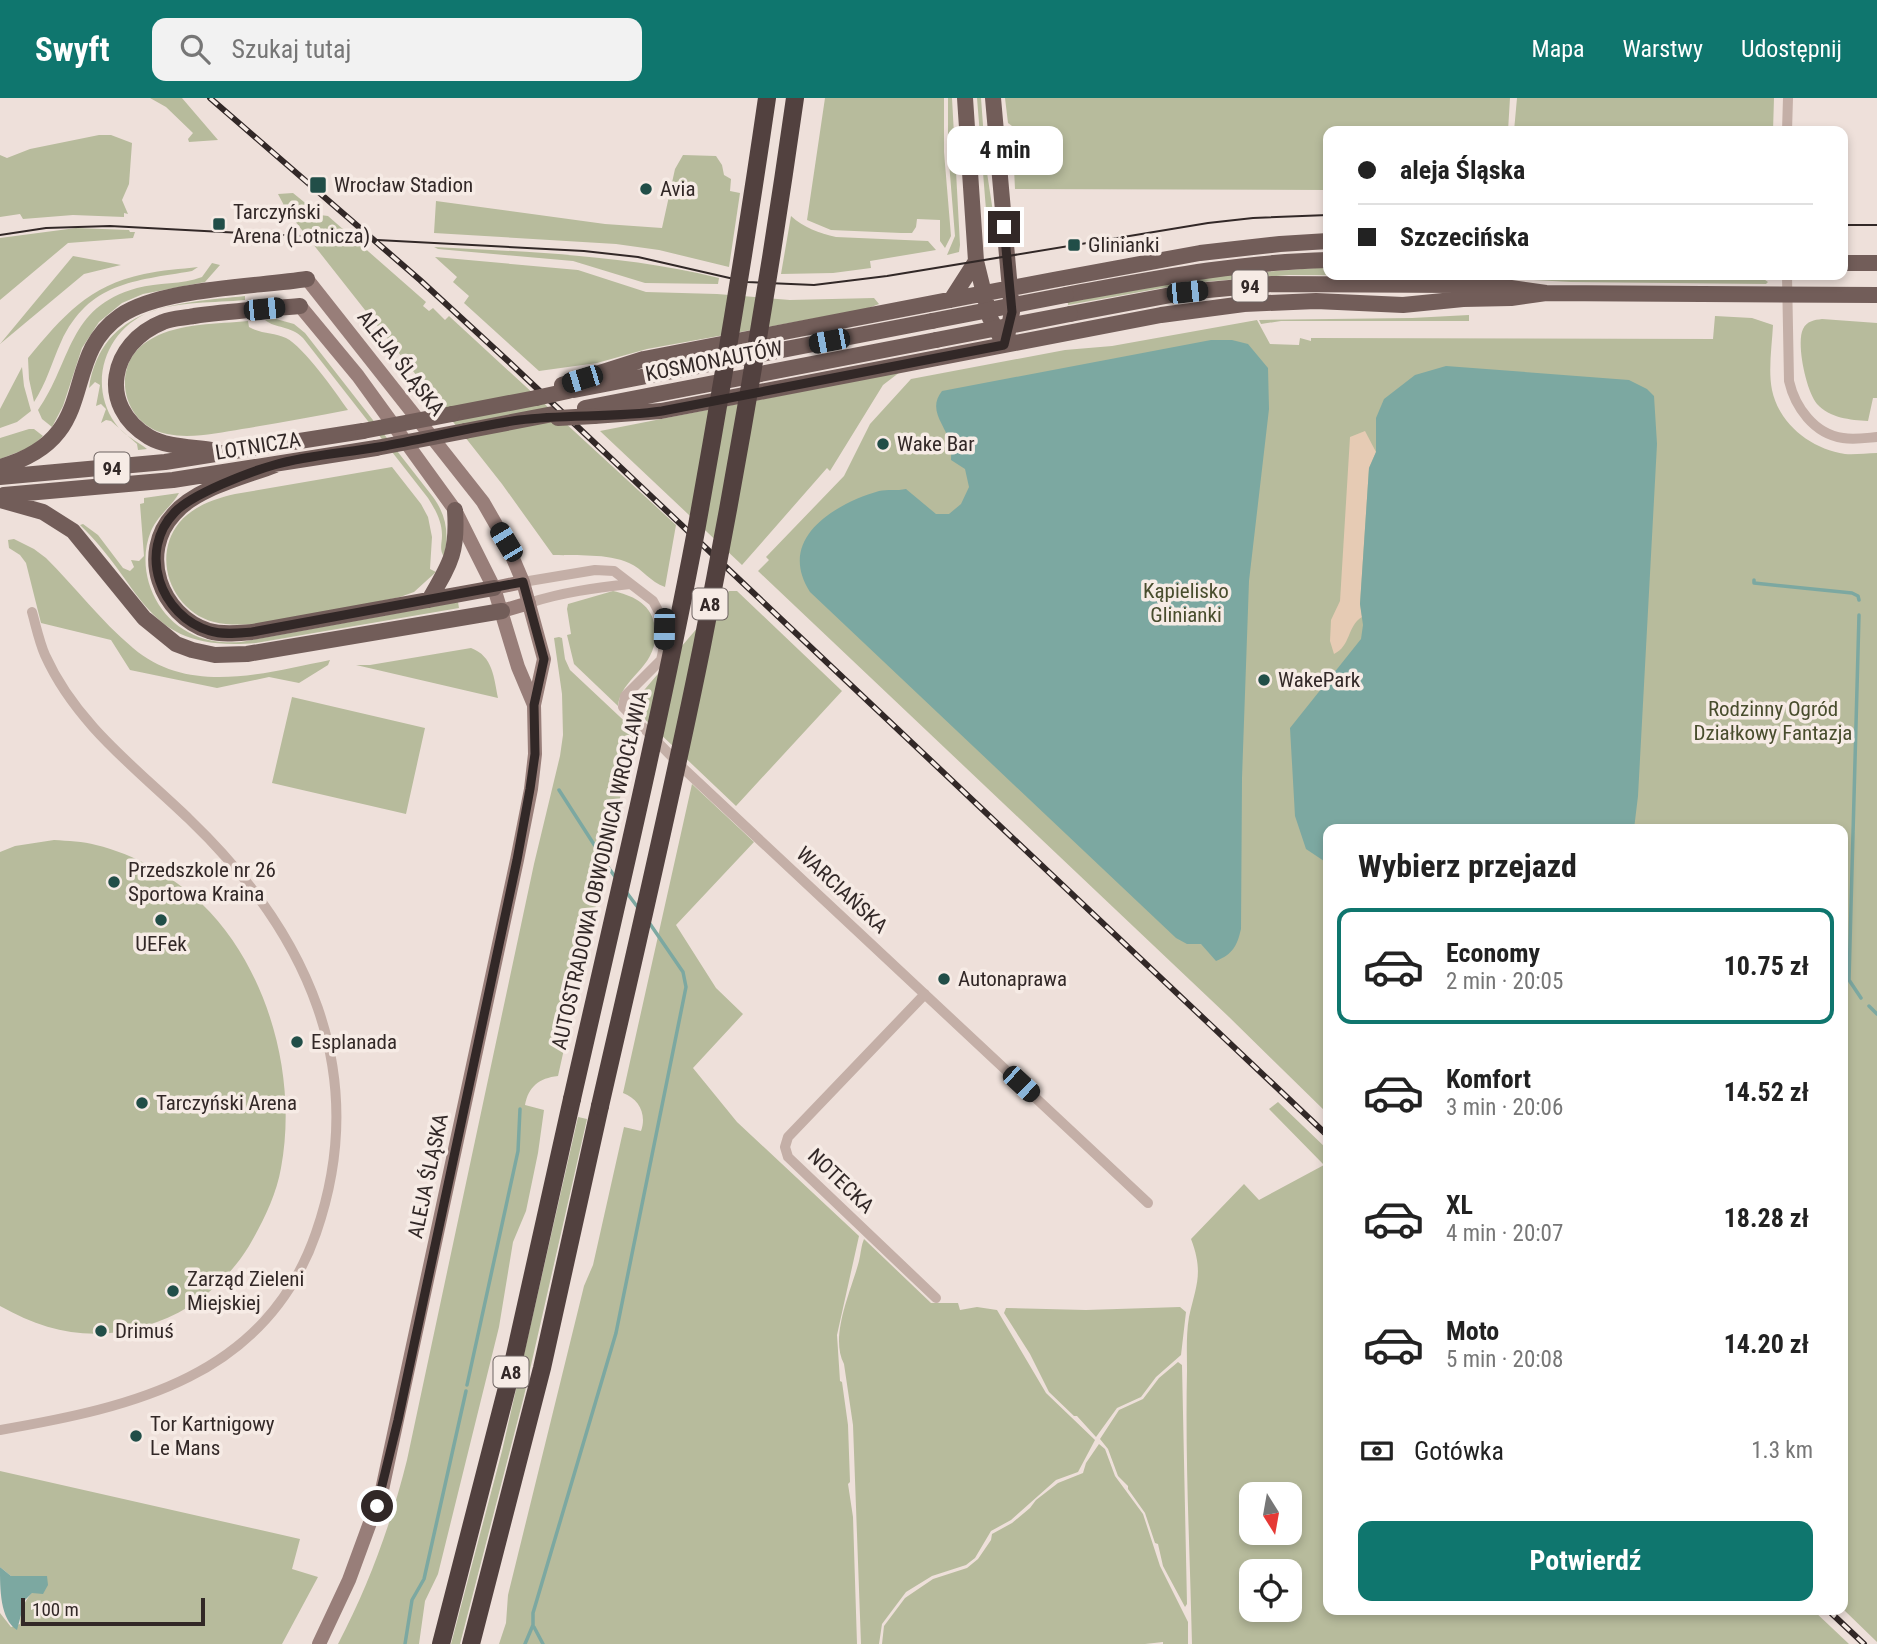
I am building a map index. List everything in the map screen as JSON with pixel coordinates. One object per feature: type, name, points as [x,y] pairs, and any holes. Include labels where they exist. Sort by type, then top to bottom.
[{"type":"highway","name":"AUTOSTRADOWA OBWODNICA WROCŁAWIA","points":[[441,1644],[512,1368],[636,819],[696,531],[767,98]]},
{"type":"highway","name":"A8","points":[[471,1644],[542,1368],[705,633],[758,342],[795,98]]},
{"type":"main road","points":[[965,98],[976,261],[990,318],[1004,345]]},
{"type":"main road","points":[[993,98],[1012,312],[1004,345]]},
{"type":"main road","points":[[565,388],[645,359],[983,293],[1200,253],[1280,243],[1323,241]]},
{"type":"main road","name":"KOSMONAUTÓW","points":[[565,388],[1187,272],[1238,265],[1323,260]]},
{"type":"main road","points":[[951,300],[976,261]]},
{"type":"main road","points":[[1848,262],[1877,263]]},
{"type":"main road","points":[[1,470],[38,452],[55,437],[72,410],[94,346],[106,328],[128,311],[152,301],[175,296],[307,279]]},
{"type":"main road","name":"KOSMONAUTÓW","points":[[520,420],[590,412],[936,340],[1187,292],[1272,284],[1458,285],[1504,287],[1546,293],[1877,295]]},
{"type":"main road","points":[[590,412],[662,411],[1161,315],[1244,304],[1316,301],[1404,305],[1546,293]]},
{"type":"main road","points":[[224,453],[152,439],[135,428],[121,407],[116,387],[120,360],[140,333],[165,320],[300,306]]},
{"type":"main road","name":"LOTNICZA","points":[[1,470],[113,468],[224,453],[452,414],[565,388]]},
{"type":"main road","name":"LOTNICZA","points":[[0,498],[137,484],[275,465],[520,420]]},
{"type":"main road","points":[[275,465],[192,499],[168,521],[158,543],[158,579],[178,614],[209,631],[228,634],[252,632],[494,588]]},
{"type":"main road","points":[[0,498],[43,512],[73,531],[144,618],[164,636],[192,650],[215,655],[247,654],[502,611]]},
{"type":"main road","points":[[429,600],[453,555],[457,533],[455,510]]},
{"type":"street","points":[[1787,126],[1788,98]]},
{"type":"street","name":"ALEJA ŚLĄSKA","points":[[307,279],[483,502],[509,547],[523,582],[544,659],[534,705],[535,754],[517,860],[382,1490],[349,1580],[319,1644]]},
{"type":"street","points":[[1787,280],[1789,381],[1793,398],[1802,412],[1830,435],[1844,438],[1877,438]]},
{"type":"street","name":"ALEJA ŚLĄSKA","points":[[300,306],[358,376],[455,510],[494,588],[518,667],[534,705]]},
{"type":"street","name":"WARCIAŃSKA","points":[[523,582],[595,569],[614,571],[653,601],[664,629],[661,660],[625,696],[623,707],[685,770],[1148,1203]]},
{"type":"street","points":[[494,588],[523,582]]},
{"type":"street","points":[[502,611],[576,590],[630,584]]},
{"type":"street","points":[[0,1430],[71,1418],[137,1399],[192,1376],[233,1350],[274,1310],[302,1268],[331,1180],[337,1121],[335,1077],[324,1020],[311,984],[294,950],[252,889],[209,839],[147,786],[100,735],[66,691],[45,655],[32,612]]},
{"type":"street","name":"NOTECKA","points":[[925,994],[788,1137],[785,1147],[788,1157],[936,1298]]},
{"type":"green space","points":[[150,98],[182,98],[218,140],[189,142],[188,139],[193,133],[166,107]]},
{"type":"green space","points":[[825,98],[944,98],[944,152],[951,236],[945,248],[940,241],[940,220],[917,219],[912,233],[901,233],[831,230],[807,220]]},
{"type":"green space","points":[[948,98],[952,98],[960,245],[959,252],[947,255],[955,236],[948,150]]},
{"type":"green space","points":[[977,98],[981,98],[986,166],[998,245],[989,247]]},
{"type":"green space","points":[[1005,98],[1510,98],[1508,126],[1323,126],[1323,190],[1015,189],[1012,126],[1008,123]]},
{"type":"green space","points":[[1517,98],[1774,98],[1773,126],[1514,126]]},
{"type":"green space","points":[[111,135],[132,143],[129,184],[122,200],[128,214],[124,213],[124,217],[73,215],[23,219],[20,214],[0,217],[0,155],[7,158],[30,149]]},
{"type":"green space","points":[[683,155],[716,156],[724,175],[731,179],[730,191],[740,193],[729,267],[659,250],[616,244],[434,233],[436,201],[605,224],[662,228],[675,169]]},
{"type":"green space","points":[[293,193],[320,215],[328,216],[426,302],[423,306],[429,311],[433,308],[445,320],[449,316],[676,525],[665,587],[620,560],[553,555],[502,484],[287,211],[278,194]]},
{"type":"green space","points":[[791,216],[812,230],[836,237],[928,241],[936,250],[870,261],[871,268],[833,273],[781,274]]},
{"type":"green space","points":[[76,228],[135,232],[133,238],[68,243],[0,300],[0,238]]},
{"type":"green space","points":[[434,247],[613,259],[719,278],[718,284],[645,283],[573,261]]},
{"type":"green space","points":[[73,256],[121,265],[84,274],[0,344]]},
{"type":"green space","points":[[435,257],[578,270],[646,292],[790,300],[874,298],[879,304],[866,309],[647,349],[597,363],[539,371],[464,303],[469,296],[453,282],[457,277]]},
{"type":"green space","points":[[212,263],[220,265],[205,282],[143,294],[122,303],[99,322],[82,348],[63,406],[52,427],[42,419],[38,410],[74,338],[97,308],[114,297],[137,288],[202,277]]},
{"type":"green space","points":[[198,267],[192,271],[132,282],[115,288],[85,307],[72,322],[61,342],[34,402],[28,358],[78,305],[107,286],[124,279]]},
{"type":"green space","points":[[1323,267],[1323,275],[1289,275],[1190,283],[1068,305],[1068,302],[1213,276]]},
{"type":"green space","points":[[1532,280],[1768,282],[1766,284]]},
{"type":"green space","points":[[245,296],[245,300],[165,308],[194,302]]},
{"type":"green space","points":[[148,313],[122,331],[112,344],[102,375],[102,391],[107,407],[120,429],[111,421],[101,423],[106,409],[101,404],[96,406],[100,385],[95,382],[89,388],[97,361],[109,340],[126,324]]},
{"type":"green space","points":[[1469,315],[1469,321],[1281,321],[1261,324],[1259,320],[1412,318]]},
{"type":"green space","name":"Kąpielisko Glinianki","points":[[1715,316],[1752,318],[1773,325],[1770,366],[1772,390],[1789,424],[1809,441],[1832,451],[1849,454],[1877,453],[1877,1642],[1848,1614],[1848,824],[1323,824],[1323,1109],[758,571],[769,560],[766,557],[844,476],[870,424],[911,379],[1065,350],[1112,346],[1257,320],[1270,344],[1299,345],[1300,338],[1311,341],[1311,338],[1713,339]]},
{"type":"green space","points":[[276,319],[294,324],[305,333],[433,497],[446,526],[444,557],[441,549],[441,525],[428,498],[303,338],[265,320]]},
{"type":"green space","points":[[1822,319],[1877,323],[1877,398],[1873,398],[1868,421],[1834,415],[1822,409],[1813,398],[1803,367],[1801,336],[1807,324]]},
{"type":"green space","points":[[248,321],[249,327],[286,338],[302,351],[348,410],[195,436],[167,434],[151,428],[138,418],[130,405],[125,375],[139,348],[153,338],[175,329]]},
{"type":"green space","points":[[22,367],[31,411],[17,422],[0,428],[0,409]]},
{"type":"green space","points":[[900,372],[883,385],[830,471],[827,468],[742,565],[600,431]]},
{"type":"green space","points":[[34,429],[43,436],[31,447],[0,459],[0,438]]},
{"type":"green space","points":[[127,435],[147,449],[138,450],[137,444]]},
{"type":"green space","points":[[392,467],[421,504],[428,517],[432,537],[430,569],[436,572],[414,592],[306,617],[255,624],[214,622],[199,616],[177,595],[170,582],[167,552],[179,523],[197,508],[235,494]]},
{"type":"green space","points":[[179,493],[151,531],[145,561],[147,577],[159,605],[180,627],[194,635],[217,642],[241,642],[458,602],[459,608],[256,643],[219,643],[190,638],[168,627],[150,611],[80,525],[83,524],[98,535],[123,568],[130,571],[134,567],[131,560],[139,561],[144,556],[140,504],[144,503],[144,498]]},
{"type":"green space","points":[[14,539],[46,558],[133,648],[155,663],[178,672],[228,677],[254,675],[330,660],[328,665],[299,683],[269,677],[217,688],[130,670],[111,640],[41,623],[26,563],[9,548],[8,540]]},
{"type":"green space","points":[[613,591],[644,605],[652,616],[655,638],[653,650],[626,686],[618,706],[574,664],[567,635],[571,634],[568,604]]},
{"type":"green space","points":[[729,591],[737,591],[842,691],[736,806],[635,710],[633,703]]},
{"type":"green space","points":[[554,638],[562,638],[565,659],[570,670],[635,731],[558,1076],[545,1079],[532,1088],[525,1105],[544,1110],[538,1153],[526,1211],[513,1242],[499,1327],[438,1574],[425,1601],[419,1644],[338,1644],[378,1554],[407,1460],[534,864],[560,756],[563,735],[562,694]]},
{"type":"green space","points":[[471,648],[488,662],[498,698],[356,665],[370,665]]},
{"type":"green space","points":[[292,697],[425,728],[406,814],[272,783]]},
{"type":"green space","points":[[692,784],[754,842],[676,925],[716,988],[743,1014],[693,1068],[737,1122],[859,1236],[837,1335],[840,1381],[848,1425],[848,1484],[853,1517],[857,1644],[499,1644],[506,1623],[508,1595],[584,1286],[593,1265],[624,1127],[641,1131],[643,1125],[642,1113],[637,1103],[623,1093]]},
{"type":"green space","name":"Tarczyński Arena","points":[[54,840],[91,844],[139,860],[166,875],[202,904],[225,930],[245,959],[273,1026],[281,1061],[285,1133],[281,1168],[268,1209],[249,1246],[221,1281],[198,1301],[157,1322],[116,1332],[96,1334],[57,1329],[38,1324],[0,1306],[0,852],[15,846]]},
{"type":"green space","points":[[1278,1102],[1323,1145],[1323,1164],[1269,1109]]},
{"type":"green space","points":[[578,1117],[587,1119],[524,1396],[460,1644],[451,1644],[502,1451]]},
{"type":"green space","points":[[1323,1166],[1323,1615],[1818,1615],[1849,1644],[1192,1644],[1187,1473],[1187,1344],[1198,1270],[1191,1239],[1244,1184],[1259,1200]]},
{"type":"green space","points":[[864,1239],[931,1303],[958,1303],[960,1310],[977,1307],[997,1310],[1046,1393],[1095,1440],[1078,1472],[1056,1480],[1011,1520],[991,1531],[975,1558],[966,1565],[932,1576],[906,1592],[882,1624],[879,1644],[861,1644],[853,1425],[839,1340],[843,1312]]},
{"type":"green space","points":[[1180,1307],[1186,1312],[1181,1355],[1156,1377],[1141,1397],[1117,1408],[1096,1437],[1049,1392],[1030,1354],[1004,1313],[1006,1308],[1086,1310]]},
{"type":"green space","points":[[1178,1362],[1182,1365],[1185,1607],[1163,1566],[1158,1544],[1155,1543],[1145,1513],[1128,1486],[1118,1476],[1108,1449],[1100,1439],[1119,1410],[1143,1399],[1159,1378]]},
{"type":"green space","points":[[1099,1444],[1105,1449],[1115,1476],[1143,1514],[1160,1566],[1188,1622],[1188,1644],[882,1644],[884,1626],[905,1598],[933,1579],[967,1568],[978,1559],[992,1534],[1012,1523],[1058,1483],[1083,1473],[1086,1463]]},
{"type":"green space","points":[[0,1471],[300,1539],[292,1569],[318,1577],[282,1644],[0,1644],[0,1613],[11,1627],[20,1624],[25,1603],[47,1576],[11,1576],[0,1567]]},
{"type":"sand","points":[[1365,431],[1376,452],[1369,468],[1360,604],[1362,617],[1354,625],[1343,646],[1334,654],[1330,641],[1331,620],[1340,601],[1350,437]]},
{"type":"water","points":[[1211,340],[1232,340],[1248,344],[1268,368],[1269,409],[1249,581],[1242,778],[1241,929],[1233,949],[1216,961],[1201,944],[1187,944],[1176,938],[810,592],[801,573],[800,556],[805,540],[815,526],[828,515],[844,505],[879,491],[906,489],[936,514],[949,514],[961,504],[969,487],[965,469],[951,460],[951,445],[937,411],[936,404],[942,391]]},
{"type":"water","points":[[1446,366],[1629,380],[1647,389],[1654,396],[1657,444],[1635,824],[1323,824],[1323,860],[1306,849],[1295,816],[1290,728],[1361,639],[1363,625],[1360,604],[1369,468],[1376,452],[1376,418],[1384,399],[1415,375]]},
{"type":"water","points":[[0,1567],[11,1576],[47,1576],[48,1585],[43,1594],[32,1593],[25,1600],[17,1630],[11,1625],[4,1611]]},
{"type":"waterway","points":[[1754,580],[1754,583],[1852,593],[1858,596],[1859,600]]},
{"type":"waterway","points":[[1859,615],[1849,980],[1861,998]]},
{"type":"waterway","points":[[559,790],[595,846]]},
{"type":"waterway","points":[[605,863],[616,878]]},
{"type":"waterway","points":[[627,893],[639,909]]},
{"type":"waterway","points":[[525,1644],[533,1625],[533,1613],[616,1333],[686,987],[683,972],[648,921]]},
{"type":"waterway","points":[[1869,1006],[1877,1014]]},
{"type":"waterway","points":[[467,1385],[518,1151],[520,1109]]},
{"type":"waterway","points":[[405,1644],[412,1600],[424,1579],[466,1391]]},
{"type":"waterway","points":[[534,1627],[543,1644]]},
{"type":"tram line","points":[[0,235],[46,228],[110,226],[584,251],[638,257],[747,282],[814,285],[887,276],[1208,223],[1323,215]]},
{"type":"tram line","points":[[1848,225],[1877,225]]},
{"type":"railway","points":[[210,98],[420,280],[508,361],[1323,1131]]},
{"type":"railway","points":[[1833,1615],[1864,1644]]},
{"type":"place","name":"Wrocław Stadion","points":[[318,185]]},
{"type":"place","name":"Avia","points":[[646,189]]},
{"type":"place","name":"Tarczyński Arena (Lotnicza)","points":[[219,224]]},
{"type":"place","name":"Glinianki","points":[[1074,245]]},
{"type":"place","name":"Wake Bar","points":[[883,444]]},
{"type":"place","name":"WakePark","points":[[1264,680]]},
{"type":"place","name":"Przedszkole nr 26 Sportowa Kraina","points":[[114,882]]},
{"type":"place","name":"UEFek","points":[[161,920]]},
{"type":"place","name":"Autonaprawa","points":[[944,979]]},
{"type":"place","name":"Esplanada","points":[[297,1042]]},
{"type":"place","name":"Tarczyński Arena","points":[[142,1103]]},
{"type":"place","name":"Zarząd Zieleni Miejskiej","points":[[173,1291]]},
{"type":"place","name":"Drimuś","points":[[101,1331]]},
{"type":"place","name":"Tor Kartnigowy Le Mans","points":[[136,1436]]},
{"type":"route","points":[[377,1506],[442,1217],[517,860],[535,754],[534,705],[544,659],[540,638],[523,582],[252,632],[228,634],[209,631],[178,614],[158,579],[158,543],[168,521],[176,511],[206,491],[275,465],[520,420],[638,415],[1004,345],[1012,312],[1004,227]]},
{"type":"park label","name":"Rodzinny Ogród Działkowy Fantazja","points":[[1773,721]]}]
